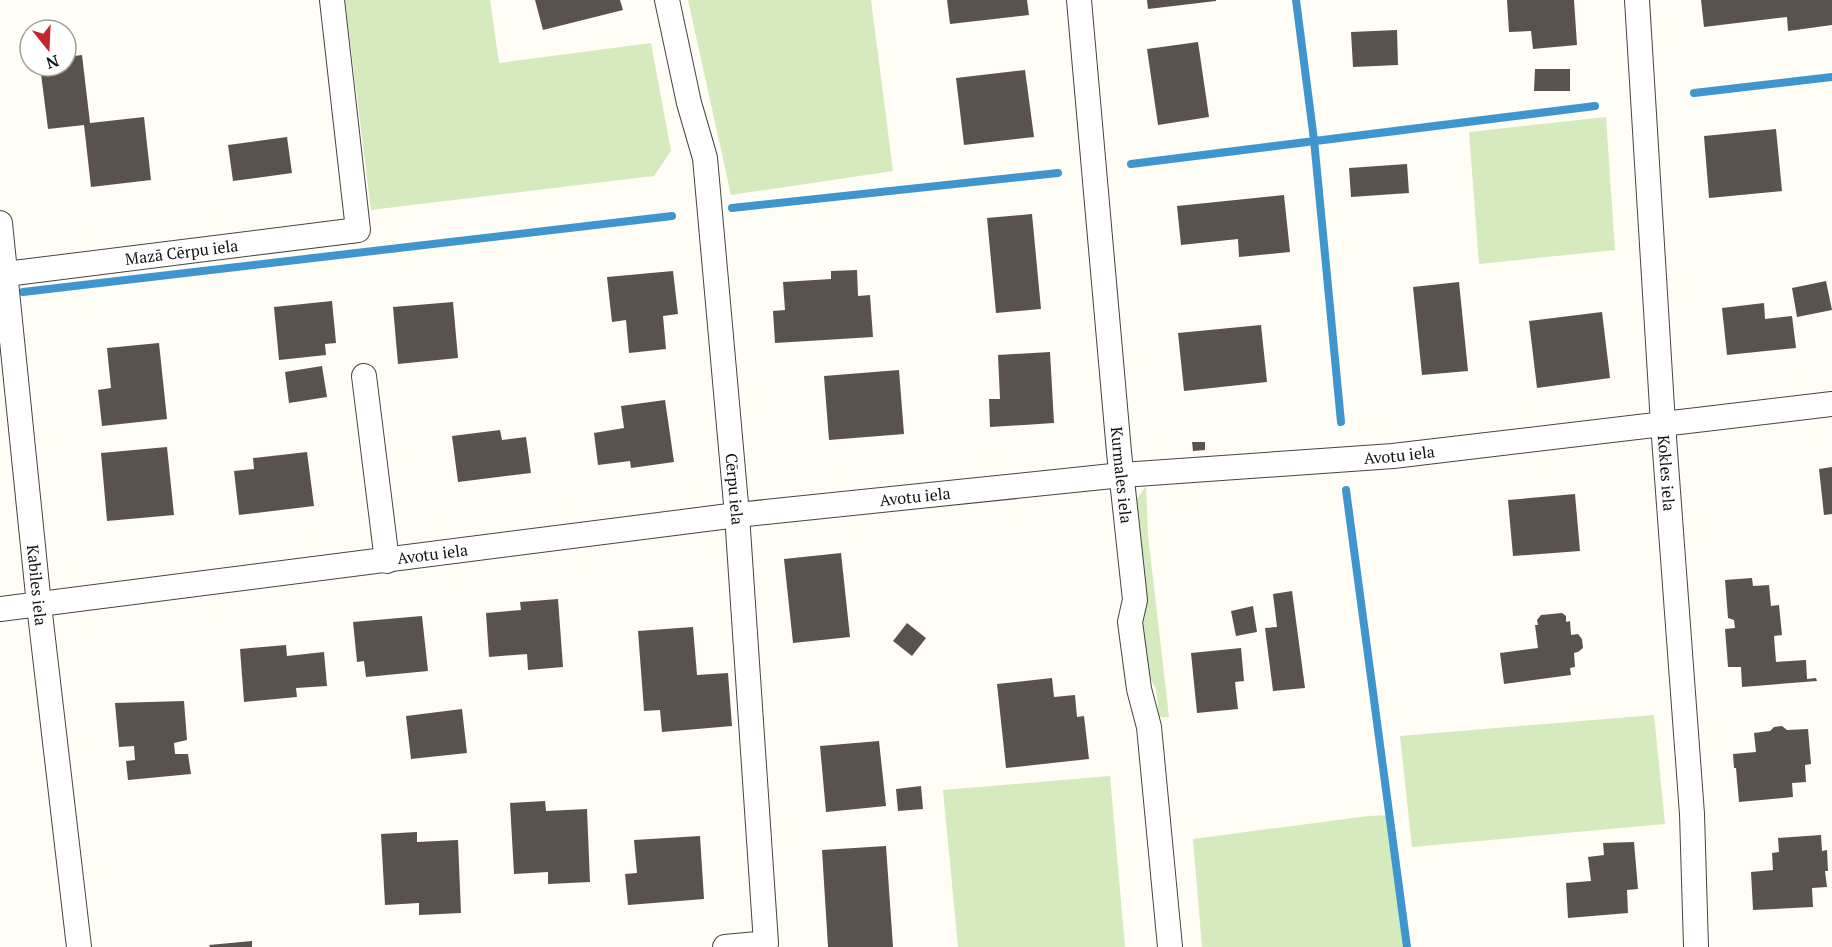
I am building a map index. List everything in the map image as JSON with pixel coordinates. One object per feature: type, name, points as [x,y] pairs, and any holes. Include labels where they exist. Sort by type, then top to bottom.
[{"type":"street","name":"Mazā Cērpu iela","points":[[3,268],[358,230],[332,0]]},
{"type":"street","name":"Cērpu iela","points":[[667,0],[689,104],[705,158],[737,515],[766,945],[725,947]]},
{"type":"street","name":"Kurmales iela","points":[[1079,0],[1135,600],[1130,622],[1139,689],[1149,727],[1170,947]]},
{"type":"street","name":"Kokles iela","points":[[1637,0],[1663,424],[1692,814],[1696,947]]},
{"type":"street","name":"Kabiles iela","points":[[0,223],[39,604],[79,947]]},
{"type":"street","points":[[364,376],[387,561]]},
{"type":"street","name":"Avotu iela","points":[[0,609],[737,515],[1122,475],[1393,456],[1832,404]]},
{"type":"green space","points":[[345,0],[490,0],[499,63],[651,43],[671,151],[654,176],[371,210]]},
{"type":"green space","points":[[688,0],[871,0],[893,171],[731,195]]},
{"type":"green space","points":[[1606,117],[1615,250],[1479,264],[1469,132]]},
{"type":"green space","points":[[1146,486],[1148,535],[1169,717],[1159,717],[1156,689],[1150,678],[1142,622],[1145,585],[1137,499]]},
{"type":"green space","points":[[1654,715],[1665,824],[1412,847],[1400,736]]},
{"type":"green space","points":[[1110,776],[1125,947],[958,947],[943,790]]},
{"type":"green space","points":[[1393,815],[1407,947],[1202,947],[1193,839],[1368,816]]},
{"type":"building","points":[[535,0],[620,0],[623,10],[543,30]]},
{"type":"building","points":[[947,0],[1027,0],[1029,15],[950,24]]},
{"type":"building","points":[[1147,0],[1216,0],[1216,1],[1148,9]]},
{"type":"building","points":[[1507,0],[1574,0],[1577,45],[1533,49],[1531,31],[1509,32]]},
{"type":"building","points":[[1701,0],[1832,0],[1832,25],[1788,31],[1787,17],[1704,27]]},
{"type":"building","points":[[1397,30],[1398,65],[1353,67],[1351,32]]},
{"type":"building","points":[[1198,42],[1209,117],[1158,125],[1147,49]]},
{"type":"building","points":[[82,55],[90,123],[144,117],[151,180],[91,187],[84,125],[48,129],[42,78],[78,78],[78,56]]},
{"type":"building","points":[[1535,69],[1570,69],[1570,91],[1534,91]]},
{"type":"building","points":[[1025,70],[1034,137],[964,145],[956,78]]},
{"type":"building","points":[[1776,129],[1782,191],[1709,198],[1704,136]]},
{"type":"building","points":[[287,137],[292,173],[233,181],[228,145]]},
{"type":"building","points":[[1407,164],[1409,193],[1351,197],[1349,168]]},
{"type":"building","points":[[1284,195],[1290,252],[1239,257],[1238,239],[1181,245],[1177,206]]},
{"type":"building","points":[[1032,214],[1041,309],[996,313],[987,218]]},
{"type":"building","points":[[857,270],[858,296],[870,295],[873,337],[775,343],[773,311],[785,310],[783,282],[831,279],[831,271]]},
{"type":"building","points":[[673,271],[678,314],[663,316],[666,349],[629,353],[626,320],[612,322],[607,277]]},
{"type":"building","points":[[1826,281],[1832,310],[1797,317],[1792,288]]},
{"type":"building","points":[[1459,282],[1468,371],[1422,375],[1413,287]]},
{"type":"building","points":[[332,301],[336,343],[325,344],[326,355],[279,360],[274,307]]},
{"type":"building","points":[[453,302],[458,358],[398,364],[393,307]]},
{"type":"building","points":[[1764,303],[1765,319],[1792,316],[1796,348],[1727,355],[1722,308]]},
{"type":"building","points":[[1602,312],[1610,378],[1537,388],[1529,321]]},
{"type":"building","points":[[1261,325],[1267,382],[1184,391],[1178,333]]},
{"type":"building","points":[[159,343],[167,419],[102,426],[98,390],[111,388],[107,348]]},
{"type":"building","points":[[1050,352],[1054,423],[990,427],[989,399],[1000,399],[998,355]]},
{"type":"building","points":[[322,366],[327,397],[289,403],[285,372]]},
{"type":"building","points":[[899,370],[904,434],[829,440],[824,376]]},
{"type":"building","points":[[665,400],[674,462],[631,468],[630,461],[598,465],[594,433],[624,428],[621,406]]},
{"type":"building","points":[[500,430],[502,440],[526,437],[531,473],[458,482],[452,436]]},
{"type":"building","points":[[1192,442],[1205,442],[1205,450],[1193,451]]},
{"type":"building","points":[[167,447],[174,515],[107,521],[101,453]]},
{"type":"building","points":[[307,452],[314,506],[239,515],[234,471],[254,469],[253,458]]},
{"type":"building","points":[[1832,467],[1832,514],[1824,515],[1819,469]]},
{"type":"building","points":[[1575,494],[1580,551],[1513,556],[1508,500]]},
{"type":"building","points":[[841,553],[850,637],[793,643],[784,559]]},
{"type":"building","points":[[1752,578],[1753,586],[1769,585],[1771,606],[1779,605],[1782,635],[1774,636],[1776,662],[1806,660],[1807,679],[1816,678],[1817,681],[1742,687],[1741,667],[1728,667],[1725,629],[1735,628],[1734,620],[1728,618],[1725,580]]},
{"type":"building","points":[[1292,591],[1305,688],[1273,691],[1265,628],[1277,627],[1273,594]]},
{"type":"building","points":[[558,599],[563,667],[528,670],[527,654],[489,657],[486,613],[521,610],[520,602]]},
{"type":"building","points":[[1253,606],[1257,632],[1236,636],[1231,611]]},
{"type":"building","points":[[1562,613],[1566,616],[1566,622],[1570,621],[1571,635],[1578,634],[1582,639],[1583,648],[1574,653],[1575,667],[1570,668],[1571,675],[1504,684],[1500,653],[1538,648],[1535,625],[1538,625],[1537,620],[1541,615]]},
{"type":"building","points":[[422,616],[428,671],[366,677],[364,661],[357,662],[353,622]]},
{"type":"building","points":[[907,623],[926,638],[912,656],[893,641]]},
{"type":"building","points":[[693,627],[697,675],[728,673],[732,726],[662,732],[660,710],[644,711],[638,631]]},
{"type":"building","points":[[286,645],[287,656],[324,652],[327,686],[296,688],[297,697],[244,702],[240,649]]},
{"type":"building","points":[[1241,648],[1244,681],[1235,682],[1238,709],[1197,713],[1191,653]]},
{"type":"building","points":[[1052,678],[1054,697],[1075,695],[1077,717],[1084,716],[1089,759],[1006,768],[997,684]]},
{"type":"building","points":[[184,701],[187,740],[174,743],[175,754],[188,754],[191,774],[128,780],[126,761],[135,760],[134,746],[119,747],[115,703]]},
{"type":"building","points":[[462,709],[467,753],[411,759],[406,716]]},
{"type":"building","points":[[1782,726],[1787,730],[1808,729],[1811,764],[1805,765],[1806,782],[1792,783],[1793,797],[1739,802],[1733,754],[1756,752],[1754,733],[1770,731],[1774,727]]},
{"type":"building","points":[[879,741],[886,806],[826,812],[820,746]]},
{"type":"building","points":[[921,786],[923,809],[898,811],[896,789]]},
{"type":"building","points":[[545,801],[546,811],[587,809],[590,882],[548,884],[548,872],[514,874],[510,803]]},
{"type":"building","points":[[417,832],[417,842],[458,840],[461,913],[419,915],[419,903],[385,905],[381,834]]},
{"type":"building","points":[[1821,835],[1822,851],[1827,850],[1828,871],[1825,871],[1827,887],[1812,888],[1813,907],[1753,910],[1751,872],[1773,870],[1772,853],[1779,852],[1778,838]]},
{"type":"building","points":[[700,836],[704,899],[628,905],[625,874],[637,873],[634,840]]},
{"type":"building","points":[[1634,842],[1638,889],[1627,890],[1628,913],[1568,918],[1566,883],[1591,881],[1588,857],[1604,855],[1603,843]]},
{"type":"building","points":[[886,846],[893,947],[828,947],[822,850]]},
{"type":"building","points":[[252,941],[252,947],[210,947],[209,945]]},
{"type":"waterway","points":[[1296,0],[1314,140],[1341,422]]},
{"type":"waterway","points":[[1694,93],[1832,77]]},
{"type":"waterway","points":[[1131,164],[1595,106]]},
{"type":"waterway","points":[[732,208],[1058,173]]},
{"type":"waterway","points":[[23,292],[672,216]]},
{"type":"waterway","points":[[1346,490],[1407,947]]}]
